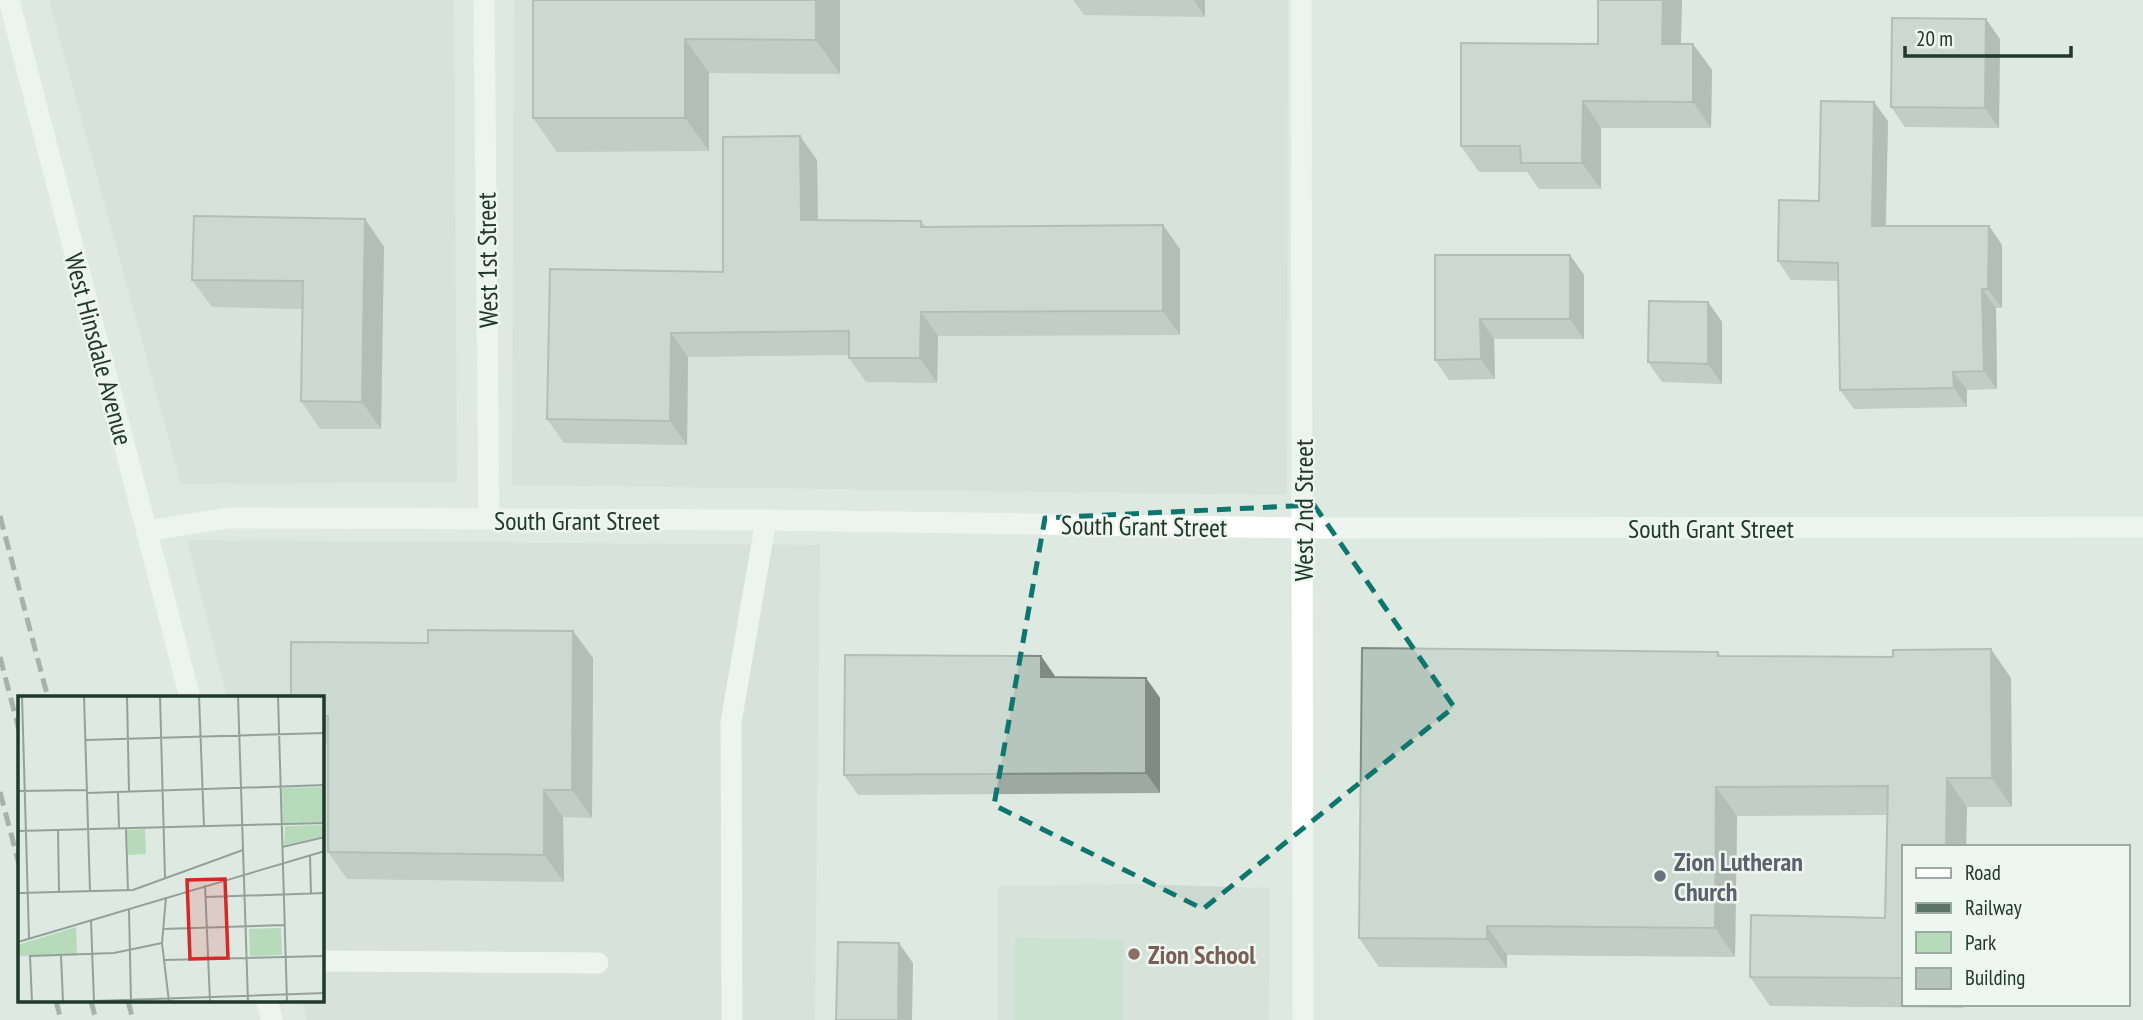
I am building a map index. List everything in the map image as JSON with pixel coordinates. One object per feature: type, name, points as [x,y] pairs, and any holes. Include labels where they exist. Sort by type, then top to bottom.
[{"type":"street","name":"West Hinsdale Avenue","points":[[9,0],[189,696]]},
{"type":"street","name":"West 1st Street","points":[[484,0],[489,519]]},
{"type":"street","name":"West 2nd Street","points":[[1301,0],[1303,1020]]},
{"type":"street","name":"South Grant Street","points":[[147,531],[228,519],[766,520],[1303,528],[2143,527]]},
{"type":"street","points":[[732,1020],[731,722],[766,520]]},
{"type":"street","points":[[324,961],[598,963]]},
{"type":"street","points":[[267,1002],[272,1020]]},
{"type":"highlighted area","points":[[1314,505],[1454,707],[1203,909],[994,805],[1045,518]]},
{"type":"shaded area","points":[[49,0],[454,0],[457,482],[181,484]]},
{"type":"shaded area","points":[[514,0],[1288,0],[1287,495],[512,485]]},
{"type":"shaded area","points":[[187,540],[820,545],[815,1020],[307,1020],[302,1002],[324,1002],[324,696],[226,696]]},
{"type":"shaded area","name":"Zion School","points":[[1131,884],[1270,888],[1269,1020],[998,1020],[998,886]]},
{"type":"green space","points":[[1015,938],[1123,939],[1123,1020],[1014,1020]]},
{"type":"building","points":[[533,0],[816,0],[816,40],[685,39],[685,118],[533,118]]},
{"type":"building","points":[[1598,0],[1663,0],[1662,44],[1693,44],[1693,102],[1583,101],[1582,163],[1521,163],[1520,146],[1461,146],[1461,43],[1598,44]]},
{"type":"building","points":[[1892,18],[1986,19],[1985,108],[1891,107]]},
{"type":"building","points":[[1821,101],[1874,102],[1872,226],[1989,226],[1988,289],[1982,289],[1984,371],[1953,372],[1954,388],[1840,390],[1838,263],[1778,261],[1779,200],[1819,201]]},
{"type":"building","points":[[800,136],[801,220],[921,221],[921,227],[1163,225],[1163,311],[921,312],[920,358],[849,358],[849,331],[671,333],[670,421],[547,419],[550,269],[723,272],[723,137]]},
{"type":"building","points":[[194,216],[365,219],[362,402],[301,401],[303,281],[192,280]]},
{"type":"building","points":[[1435,255],[1570,255],[1570,319],[1480,319],[1481,359],[1435,360]]},
{"type":"building","points":[[1649,301],[1708,302],[1708,364],[1648,362]]},
{"type":"building","points":[[428,630],[573,631],[572,790],[544,790],[544,855],[328,852],[328,716],[324,716],[324,696],[291,696],[291,642],[428,643]]},
{"type":"building","points":[[1362,648],[1893,657],[1893,650],[1991,649],[1992,778],[1947,778],[1946,845],[1902,845],[1902,978],[1750,977],[1751,915],[1885,918],[1888,786],[1716,787],[1715,928],[1487,926],[1487,939],[1359,938]]},
{"type":"building","points":[[845,655],[1041,656],[1041,677],[1146,678],[1146,773],[844,775]]},
{"type":"building","points":[[838,942],[899,943],[898,1020],[836,1020]]},
{"type":"railway","points":[[0,516],[47,696]]},
{"type":"railway","points":[[0,657],[18,726]]},
{"type":"railway","points":[[0,792],[18,860]]},
{"type":"railway","points":[[56,1002],[61,1020]]},
{"type":"railway","points":[[91,1002],[96,1020]]},
{"type":"railway","points":[[128,1002],[133,1020]]},
{"type":"place","name":"Zion Lutheran Church","points":[[1660,876]]},
{"type":"place","name":"Zion School","points":[[1134,954]]}]
